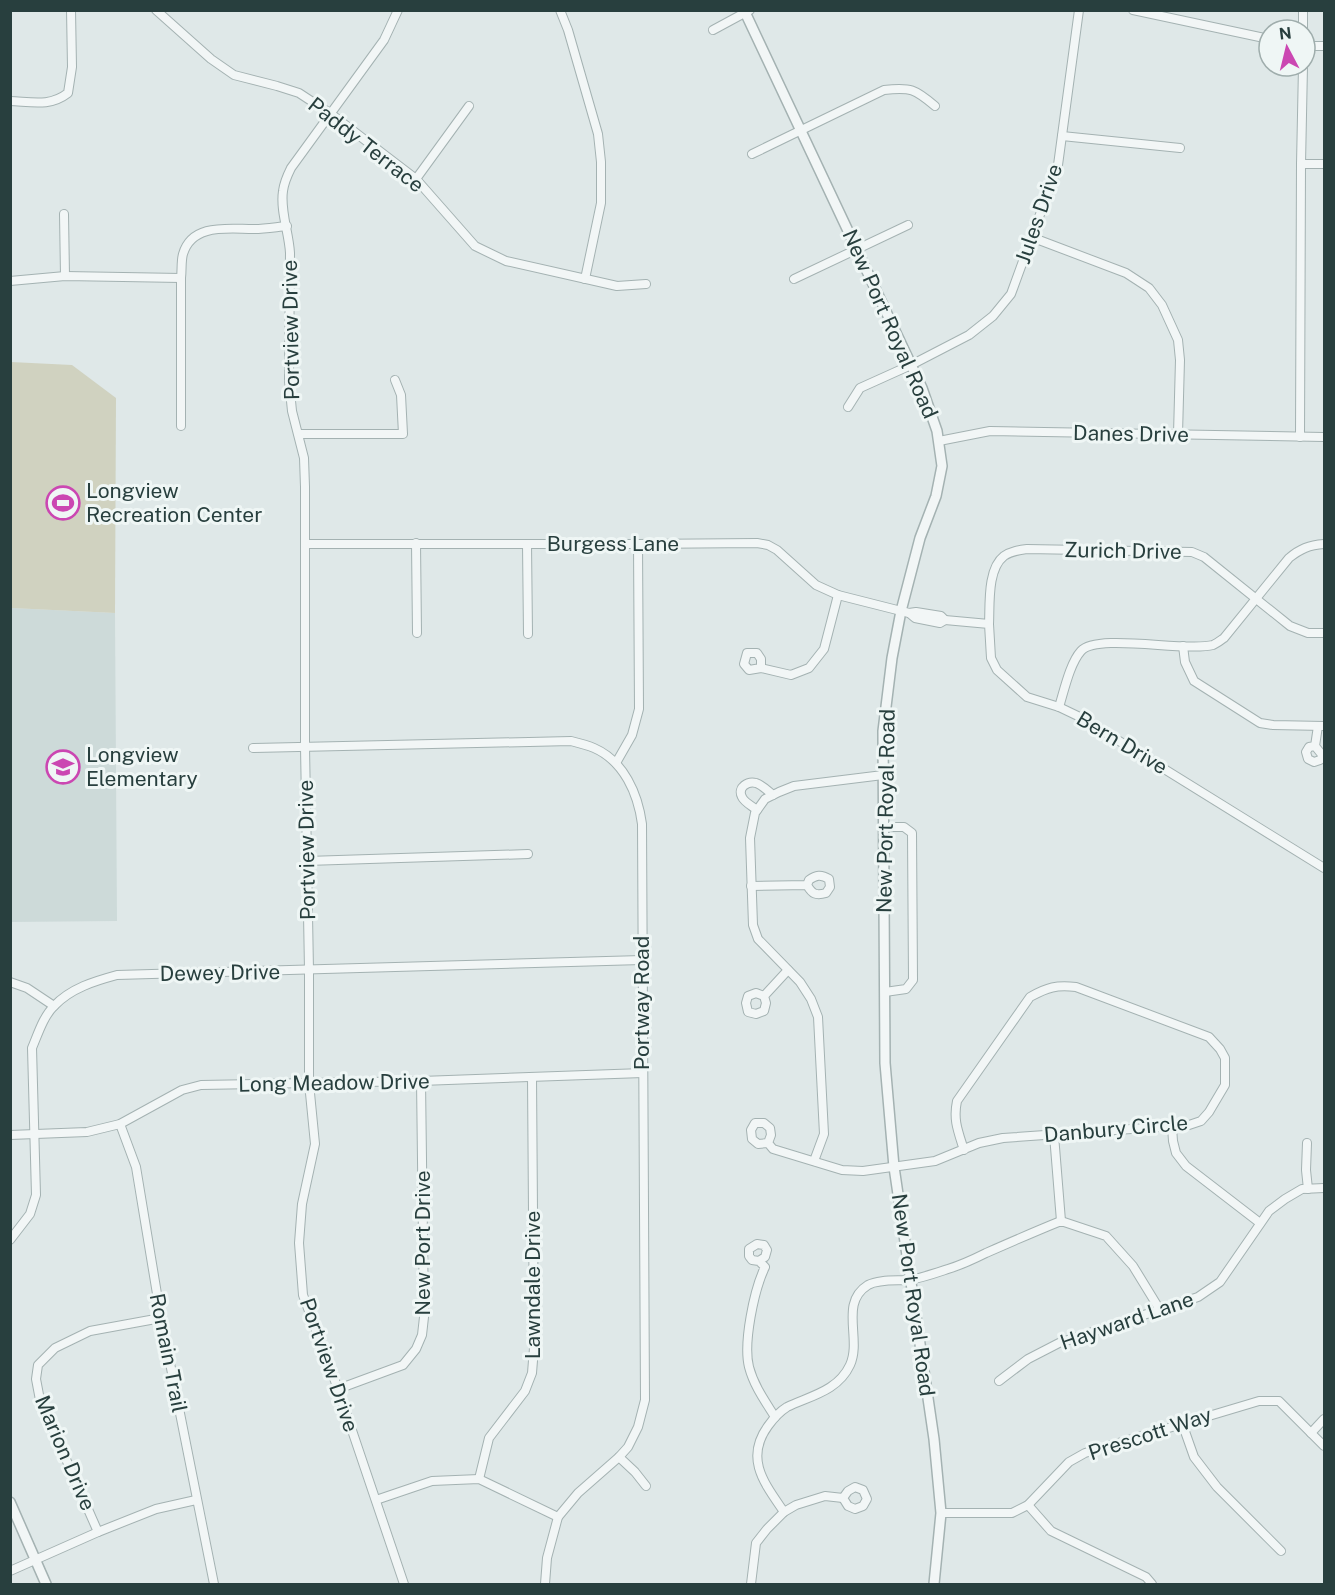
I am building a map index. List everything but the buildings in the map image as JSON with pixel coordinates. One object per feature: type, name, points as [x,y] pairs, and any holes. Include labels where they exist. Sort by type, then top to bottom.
[{"type":"street","points":[[10,101],[50,103],[60,100],[68,93],[72,67],[71,10]]},
{"type":"street","name":"Paddy Terrace","points":[[156,10],[211,59],[234,75],[298,93],[331,114],[416,179],[475,246],[506,261],[585,279],[617,286],[646,284]]},
{"type":"street","name":"Portview Drive","points":[[398,10],[384,40],[291,168],[282,193],[290,253],[289,381],[292,411],[304,458],[306,543],[305,747],[309,1083],[315,1144],[302,1204],[299,1244],[303,1295],[338,1389],[404,1584]]},
{"type":"street","points":[[560,10],[598,134],[601,162],[601,203],[585,279]]},
{"type":"street","name":"Jules Drive","points":[[848,407],[860,388],[969,335],[993,316],[1011,294],[1058,165],[1079,10]]},
{"type":"street","points":[[1133,10],[1257,36]]},
{"type":"street","points":[[712,30],[746,11]]},
{"type":"street","name":"New Port Royal Road","points":[[746,11],[922,388],[937,431],[942,466],[936,496],[920,538],[905,612],[892,657],[883,731],[885,1063],[894,1167],[934,1439],[941,1513],[934,1584]]},
{"type":"street","points":[[1300,437],[1303,78]]},
{"type":"street","points":[[752,154],[884,90],[902,88],[917,92],[935,106]]},
{"type":"street","points":[[416,179],[469,106]]},
{"type":"street","points":[[1062,136],[1180,148]]},
{"type":"street","points":[[1301,164],[1324,164]]},
{"type":"street","points":[[64,214],[65,276]]},
{"type":"street","points":[[794,279],[908,225]]},
{"type":"street","points":[[181,426],[181,278],[183,254],[188,244],[194,237],[211,229],[266,229],[287,226]]},
{"type":"street","points":[[1031,237],[1126,273],[1149,288],[1162,305],[1178,340],[1180,360],[1178,434]]},
{"type":"street","points":[[10,281],[65,276],[181,278]]},
{"type":"street","points":[[299,434],[403,435],[401,395],[395,380]]},
{"type":"street","name":"Danes Drive","points":[[939,441],[990,431],[1324,438]]},
{"type":"street","name":"Burgess Lane","points":[[306,543],[757,543],[777,550],[816,585],[838,595],[905,612]]},
{"type":"street","points":[[416,543],[417,633]]},
{"type":"street","points":[[527,544],[528,634]]},
{"type":"street","points":[[616,763],[632,735],[639,709],[638,544]]},
{"type":"street","points":[[1059,707],[1075,660],[1082,649],[1121,643],[1184,646],[1214,644],[1224,638],[1289,558],[1300,549],[1324,544]]},
{"type":"street","name":"Zurich Drive","points":[[988,624],[991,580],[995,566],[1004,556],[1015,551],[1027,549],[1192,552],[1204,557],[1290,626],[1308,633],[1324,633]]},
{"type":"street","points":[[761,668],[791,675],[809,668],[824,648],[838,595]]},
{"type":"street","points":[[905,612],[941,616],[945,620],[988,624]]},
{"type":"street","name":"Bern Drive","points":[[988,624],[991,658],[997,670],[1027,697],[1059,707],[1082,718],[1324,868]]},
{"type":"street","points":[[1184,646],[1185,662],[1194,681],[1260,723],[1273,726],[1321,726],[1316,746]]},
{"type":"street","name":"Portway Road","points":[[253,748],[572,741],[596,748],[616,763],[628,780],[639,804],[642,824],[645,1400],[638,1427],[628,1447],[578,1493],[558,1517],[547,1558],[545,1584]]},
{"type":"street","points":[[814,1161],[824,1134],[818,1017],[812,999],[800,982],[758,939],[753,925],[750,838],[754,813],[765,799],[794,786],[883,775]]},
{"type":"street","points":[[757,810],[742,798],[740,792],[742,787],[749,782],[758,783],[773,795]]},
{"type":"street","points":[[883,827],[904,827],[912,834],[913,980],[906,989],[885,992]]},
{"type":"street","points":[[307,861],[528,854]]},
{"type":"street","points":[[752,886],[807,885]]},
{"type":"street","name":"Dewey Drive","points":[[10,1240],[30,1214],[36,1195],[32,1048],[41,1026],[54,1006],[72,992],[90,983],[117,975],[642,960]]},
{"type":"street","points":[[764,996],[788,970]]},
{"type":"street","points":[[10,982],[27,988],[54,1006]]},
{"type":"street","name":"Danbury Circle","points":[[768,1143],[773,1149],[842,1170],[863,1171],[935,1161],[964,1150],[979,1143],[1004,1138],[1189,1125],[1201,1121],[1225,1085],[1225,1058],[1209,1037],[1076,987],[1057,985],[1043,989],[1030,997],[957,1101],[955,1122],[964,1150]]},
{"type":"street","name":"Long Meadow Drive","points":[[10,1135],[87,1132],[120,1124],[182,1090],[201,1085],[422,1082],[643,1073]]},
{"type":"street","name":"Lawndale Drive","points":[[479,1479],[489,1438],[525,1391],[532,1373],[534,1348],[532,1077]]},
{"type":"street","name":"New Port Drive","points":[[338,1389],[403,1365],[416,1349],[422,1335],[424,1317],[422,1082]]},
{"type":"street","name":"Romain Trail","points":[[120,1124],[136,1167],[161,1318],[214,1584]]},
{"type":"street","points":[[1172,1127],[1176,1153],[1186,1166],[1260,1223]]},
{"type":"street","points":[[1054,1135],[1061,1221]]},
{"type":"street","points":[[1306,1143],[1308,1189]]},
{"type":"street","name":"Hayward Lane","points":[[999,1381],[1028,1359],[1059,1343],[1198,1297],[1220,1282],[1269,1211],[1302,1189],[1324,1188]]},
{"type":"street","points":[[783,1512],[766,1486],[758,1467],[756,1452],[761,1436],[785,1408],[826,1391],[850,1366],[853,1352],[853,1305],[860,1291],[872,1283],[911,1279],[950,1269],[1061,1221],[1106,1236],[1133,1266],[1160,1310]]},
{"type":"street","points":[[759,1261],[765,1267],[753,1306],[748,1343],[749,1365],[757,1389],[775,1417]]},
{"type":"street","name":"Marion Drive","points":[[98,1532],[40,1400],[36,1379],[38,1365],[55,1348],[90,1331],[161,1318]]},
{"type":"street","name":"Prescott Way","points":[[1028,1505],[1069,1462],[1085,1453],[1259,1401],[1279,1401],[1324,1446]]},
{"type":"street","points":[[1311,1433],[1324,1419]]},
{"type":"street","points":[[1182,1423],[1194,1457],[1217,1488],[1281,1551]]},
{"type":"street","points":[[619,1457],[646,1486]]},
{"type":"street","points":[[376,1500],[432,1481],[479,1479],[558,1517]]},
{"type":"street","points":[[751,1584],[756,1543],[783,1512],[796,1505],[825,1497],[843,1498]]},
{"type":"street","points":[[10,1570],[156,1509],[196,1500]]},
{"type":"street","points":[[10,1502],[46,1584]]},
{"type":"street","points":[[941,1513],[1012,1513],[1028,1505],[1051,1531],[1146,1577],[1152,1584]]},
{"type":"shaded area","name":"Longview Elementary","points":[[11,608],[115,613],[117,921],[11,922]]},
{"type":"green space","name":"Longview Recreation Center","points":[[11,362],[72,365],[116,398],[115,613],[11,608]]},
{"type":"place","name":"Longview Recreation Center","points":[[63,503]]},
{"type":"place","name":"Longview Elementary","points":[[63,767]]}]
